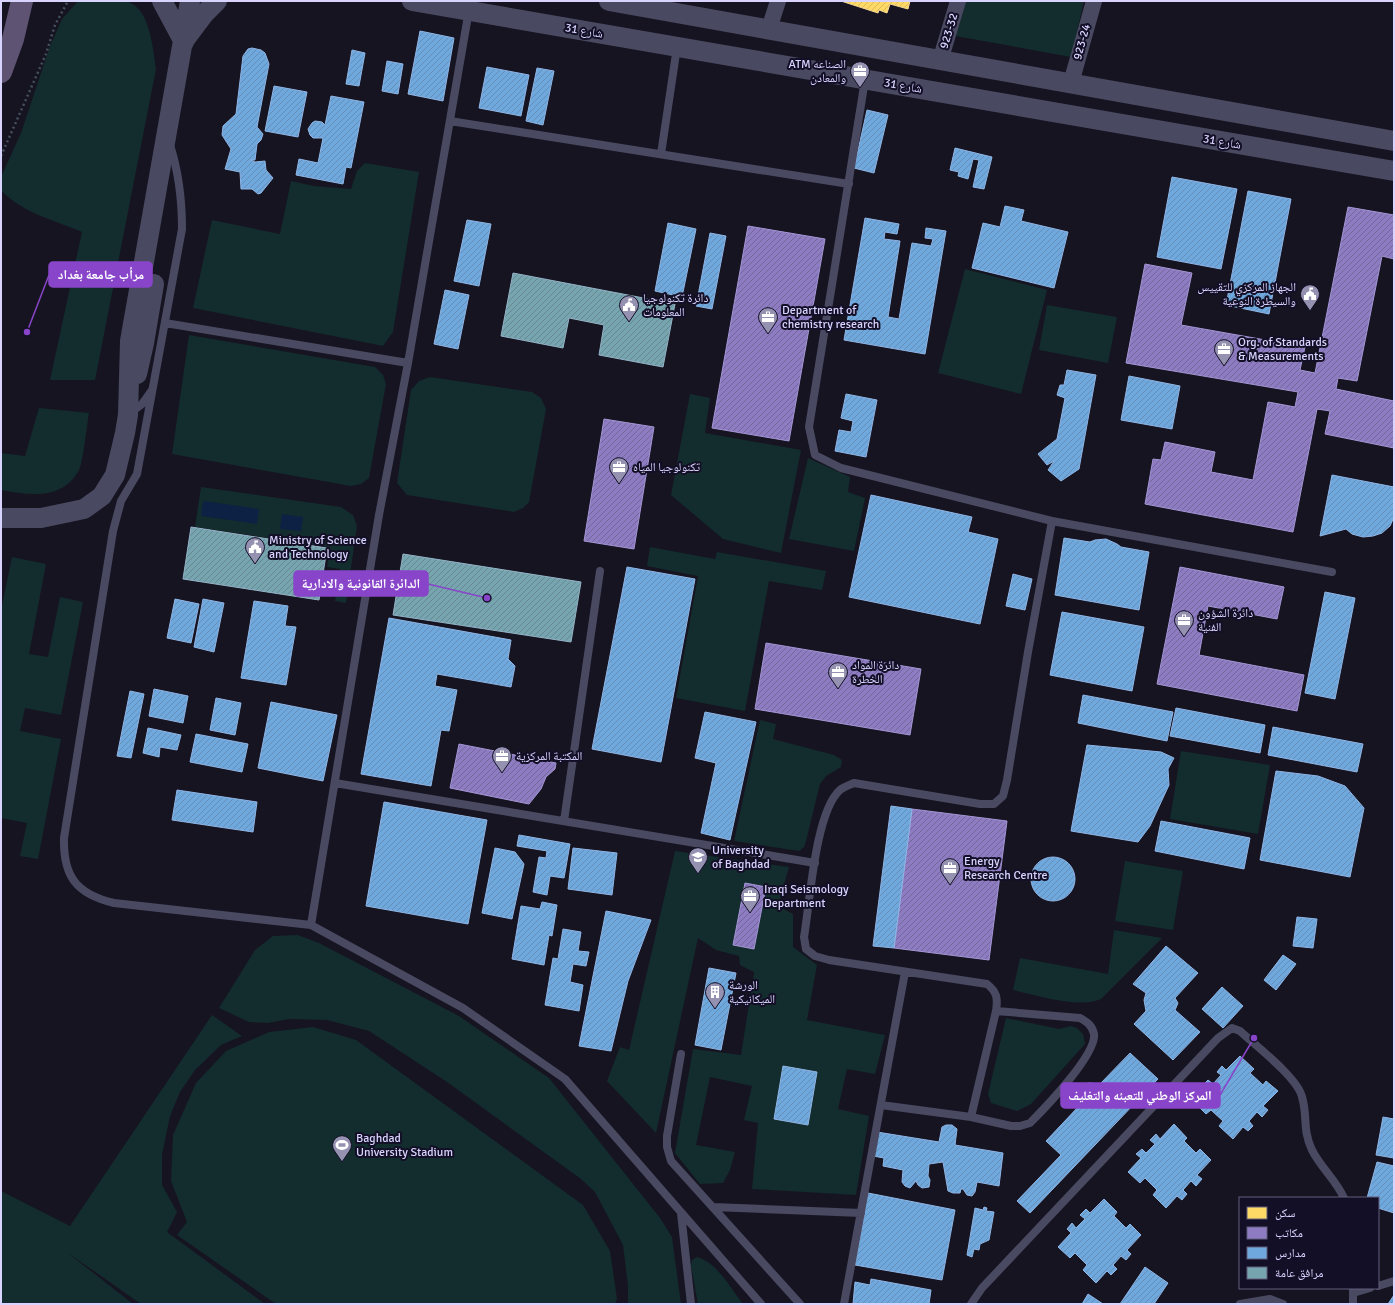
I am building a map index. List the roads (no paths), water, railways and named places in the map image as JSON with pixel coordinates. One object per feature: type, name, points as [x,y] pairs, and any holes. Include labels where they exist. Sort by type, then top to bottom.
[{"type":"main road","points":[[1,72],[13,39],[22,1]]},
{"type":"main road","points":[[13,39],[26,14],[36,1]]},
{"type":"street","points":[[162,1],[184,42]]},
{"type":"street","points":[[1,518],[41,518],[84,509],[102,496],[115,475],[125,433],[128,407],[128,360],[130,341],[184,42],[190,1]]},
{"type":"street","points":[[184,42],[193,27],[217,1]]},
{"type":"street","name":"شارع 31","points":[[412,1],[470,6],[677,47],[1394,171]]},
{"type":"street","points":[[769,29],[778,1]]},
{"type":"street","name":"923-32","points":[[940,60],[958,1]]},
{"type":"street","name":"923-24","points":[[1071,83],[1094,1]]},
{"type":"street","points":[[621,2],[1394,141]]},
{"type":"lane","points":[[311,925],[379,515],[408,363],[470,6]]},
{"type":"lane","points":[[661,154],[677,47]]},
{"type":"lane","points":[[865,80],[809,427],[815,455],[841,468],[1052,521],[1332,572]]},
{"type":"lane","points":[[450,121],[849,184]]},
{"type":"lane","points":[[102,496],[109,498],[124,492],[137,474],[155,380],[182,229],[182,197],[177,166],[167,135]]},
{"type":"lane","points":[[165,323],[408,363]]},
{"type":"lane","points":[[128,407],[142,404],[152,389],[155,380]]},
{"type":"lane","points":[[128,486],[121,501],[113,531],[64,838],[64,856],[70,874],[80,889],[96,899],[114,903],[311,925],[463,1008],[564,1079],[761,1304]]},
{"type":"lane","points":[[972,1117],[996,1011],[998,999],[995,990],[987,984],[829,960],[816,956],[806,949],[804,937],[814,863],[824,815],[831,800],[840,789],[854,783],[980,804],[994,804],[1003,796],[1052,521]]},
{"type":"lane","points":[[564,822],[600,572]]},
{"type":"lane","points":[[335,783],[814,863]]},
{"type":"lane","points":[[844,1304],[905,972]]},
{"type":"lane","points":[[881,1105],[972,1117],[1011,1126],[1020,1126],[1030,1123],[1080,1066],[1093,1045],[1094,1034],[1090,1025],[1080,1018],[996,1011]]},
{"type":"lane","points":[[974,1303],[982,1288],[1218,1038],[1232,1028],[1245,1036],[1299,1087],[1304,1109],[1304,1126],[1307,1138],[1318,1160],[1341,1191],[1344,1197]]},
{"type":"lane","points":[[681,1054],[667,1136],[667,1147],[671,1161],[800,1304]]},
{"type":"lane","points":[[713,1207],[861,1213]]},
{"type":"lane","points":[[681,1213],[691,1304]]},
{"type":"lane","points":[[1379,1286],[1394,1281]]},
{"type":"lane","points":[[1353,1290],[1353,1304]]},
{"type":"lane","points":[[1240,1304],[1270,1299],[1283,1304]]},
{"type":"water","points":[[203,501],[259,509],[257,524],[201,516]]},
{"type":"water","points":[[282,514],[303,517],[301,531],[280,529]]},
{"type":"place","name":"ATM الصناعه والمعادن","points":[[860,88]]},
{"type":"place","name":"الجهاز المركزي للتقييس والسيطرة النوعية","points":[[1310,311]]},
{"type":"place","name":"دائرة تكنولوجيا المعلومات","points":[[629,322]]},
{"type":"place","name":"مرأب جامعة بغداد","points":[[27,332]]},
{"type":"place","name":"Department of chemistry research","points":[[768,334]]},
{"type":"place","name":"Org. of Standards & Measurements","points":[[1224,366]]},
{"type":"place","name":"تكنولوجيا المياه","points":[[619,484]]},
{"type":"place","name":"Ministry of Science and Technology","points":[[255,564]]},
{"type":"place","name":"الدائرة القانونية والادارية","points":[[487,598]]},
{"type":"place","name":"دائرة الشؤون الفنية","points":[[1184,637]]},
{"type":"place","name":"دائرة المواد الخطرة","points":[[838,689]]},
{"type":"place","name":"المكتبة المركزية","points":[[502,773]]},
{"type":"place","name":"University of Baghdad","points":[[698,874]]},
{"type":"place","name":"Energy Research Centre","points":[[950,885]]},
{"type":"place","name":"Iraqi Seismology Department","points":[[750,913]]},
{"type":"place","name":"الورشة الميكانيكية","points":[[715,1009]]},
{"type":"place","name":"المركز الوطني للتعبئه والتغليف","points":[[1254,1038]]},
{"type":"place","name":"Baghdad University Stadium","points":[[342,1162]]}]
